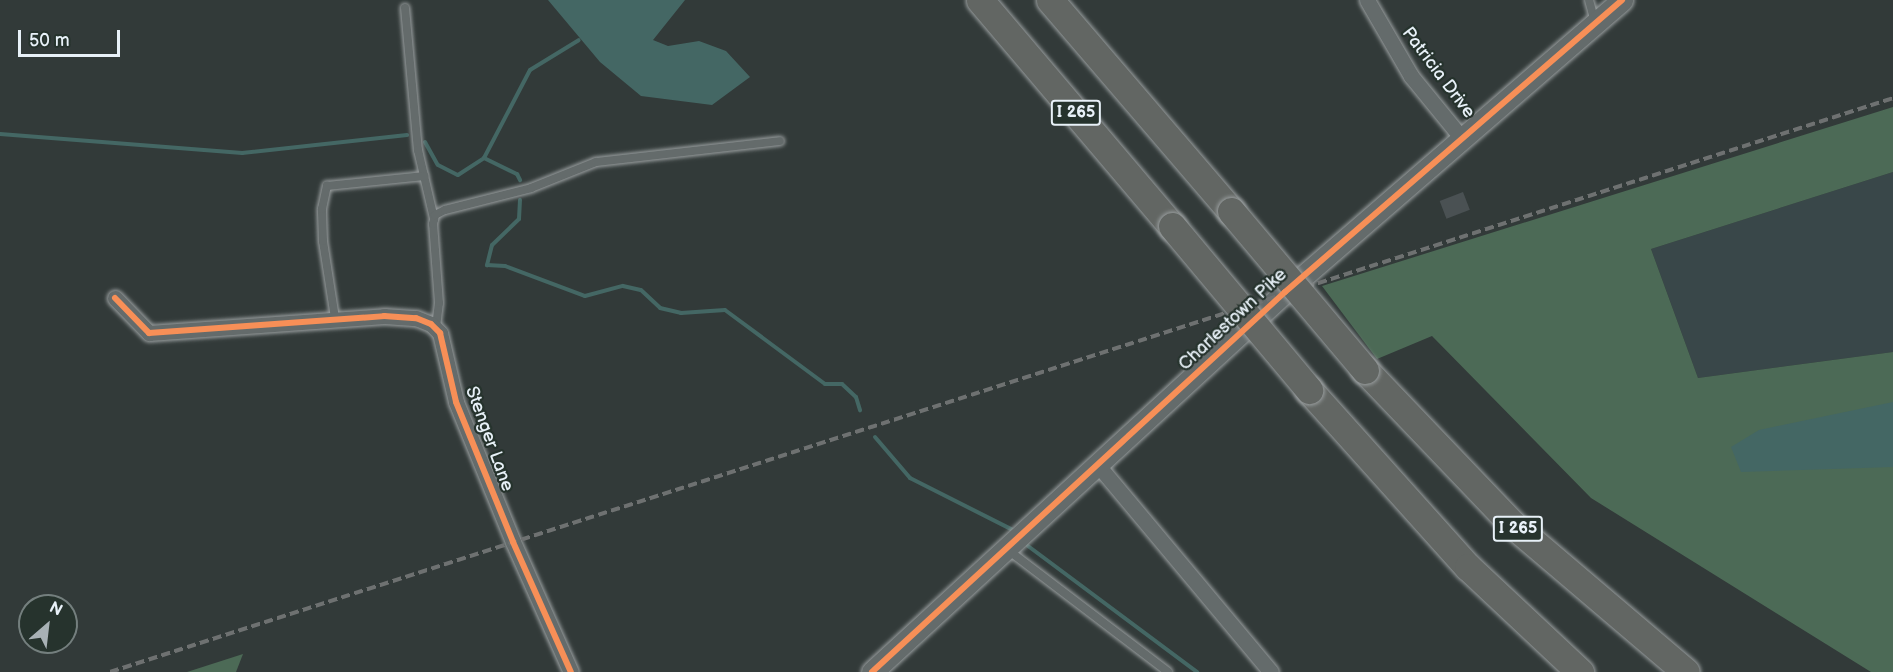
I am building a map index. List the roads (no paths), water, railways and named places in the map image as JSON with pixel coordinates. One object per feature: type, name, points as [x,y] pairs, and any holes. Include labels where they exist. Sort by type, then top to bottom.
[{"type":"highway","name":"I 265","points":[[981,0],[1309,390],[1461,560],[1580,672]]},
{"type":"highway","name":"I 265","points":[[1050,0],[1365,370],[1512,524],[1686,672]]},
{"type":"street","name":"Patricia Drive","points":[[1367,0],[1411,75],[1461,137]]},
{"type":"street","name":"Charlestown Pike","points":[[872,672],[1004,547],[1461,137],[1622,0]]},
{"type":"street","points":[[115,298],[149,333],[335,318],[416,318],[435,328]]},
{"type":"street","name":"Stenger Lane","points":[[435,328],[446,349],[461,412],[571,672]]},
{"type":"street","points":[[1097,464],[1271,672]]},
{"type":"lane","points":[[1589,0],[1596,23]]},
{"type":"lane","points":[[405,8],[424,176],[434,220],[439,303],[435,328]]},
{"type":"lane","points":[[434,220],[445,210],[531,188],[596,162],[780,141]]},
{"type":"lane","points":[[335,318],[323,241],[327,186],[424,176]]},
{"type":"lane","points":[[1004,547],[1168,672]]},
{"type":"water","points":[[548,0],[685,0],[653,40],[668,46],[699,41],[726,51],[750,77],[712,105],[641,96],[600,62]]},
{"type":"water","points":[[1893,402],[1893,467],[1741,472],[1731,447],[1759,430]]},
{"type":"waterway","points":[[484,158],[530,70],[579,40]]},
{"type":"waterway","points":[[0,134],[242,153],[407,135]]},
{"type":"waterway","points":[[425,142],[438,165],[458,175],[484,158],[517,174],[520,180]]},
{"type":"waterway","points":[[520,200],[519,219],[492,245],[487,265],[505,266],[585,296],[623,286],[641,290],[660,308],[681,313],[725,310],[825,384],[842,384],[856,397],[860,410]]},
{"type":"waterway","points":[[875,437],[910,478],[1013,530]]},
{"type":"waterway","points":[[1028,546],[1197,672]]},
{"type":"railway","points":[[110,672],[1893,98]]}]
